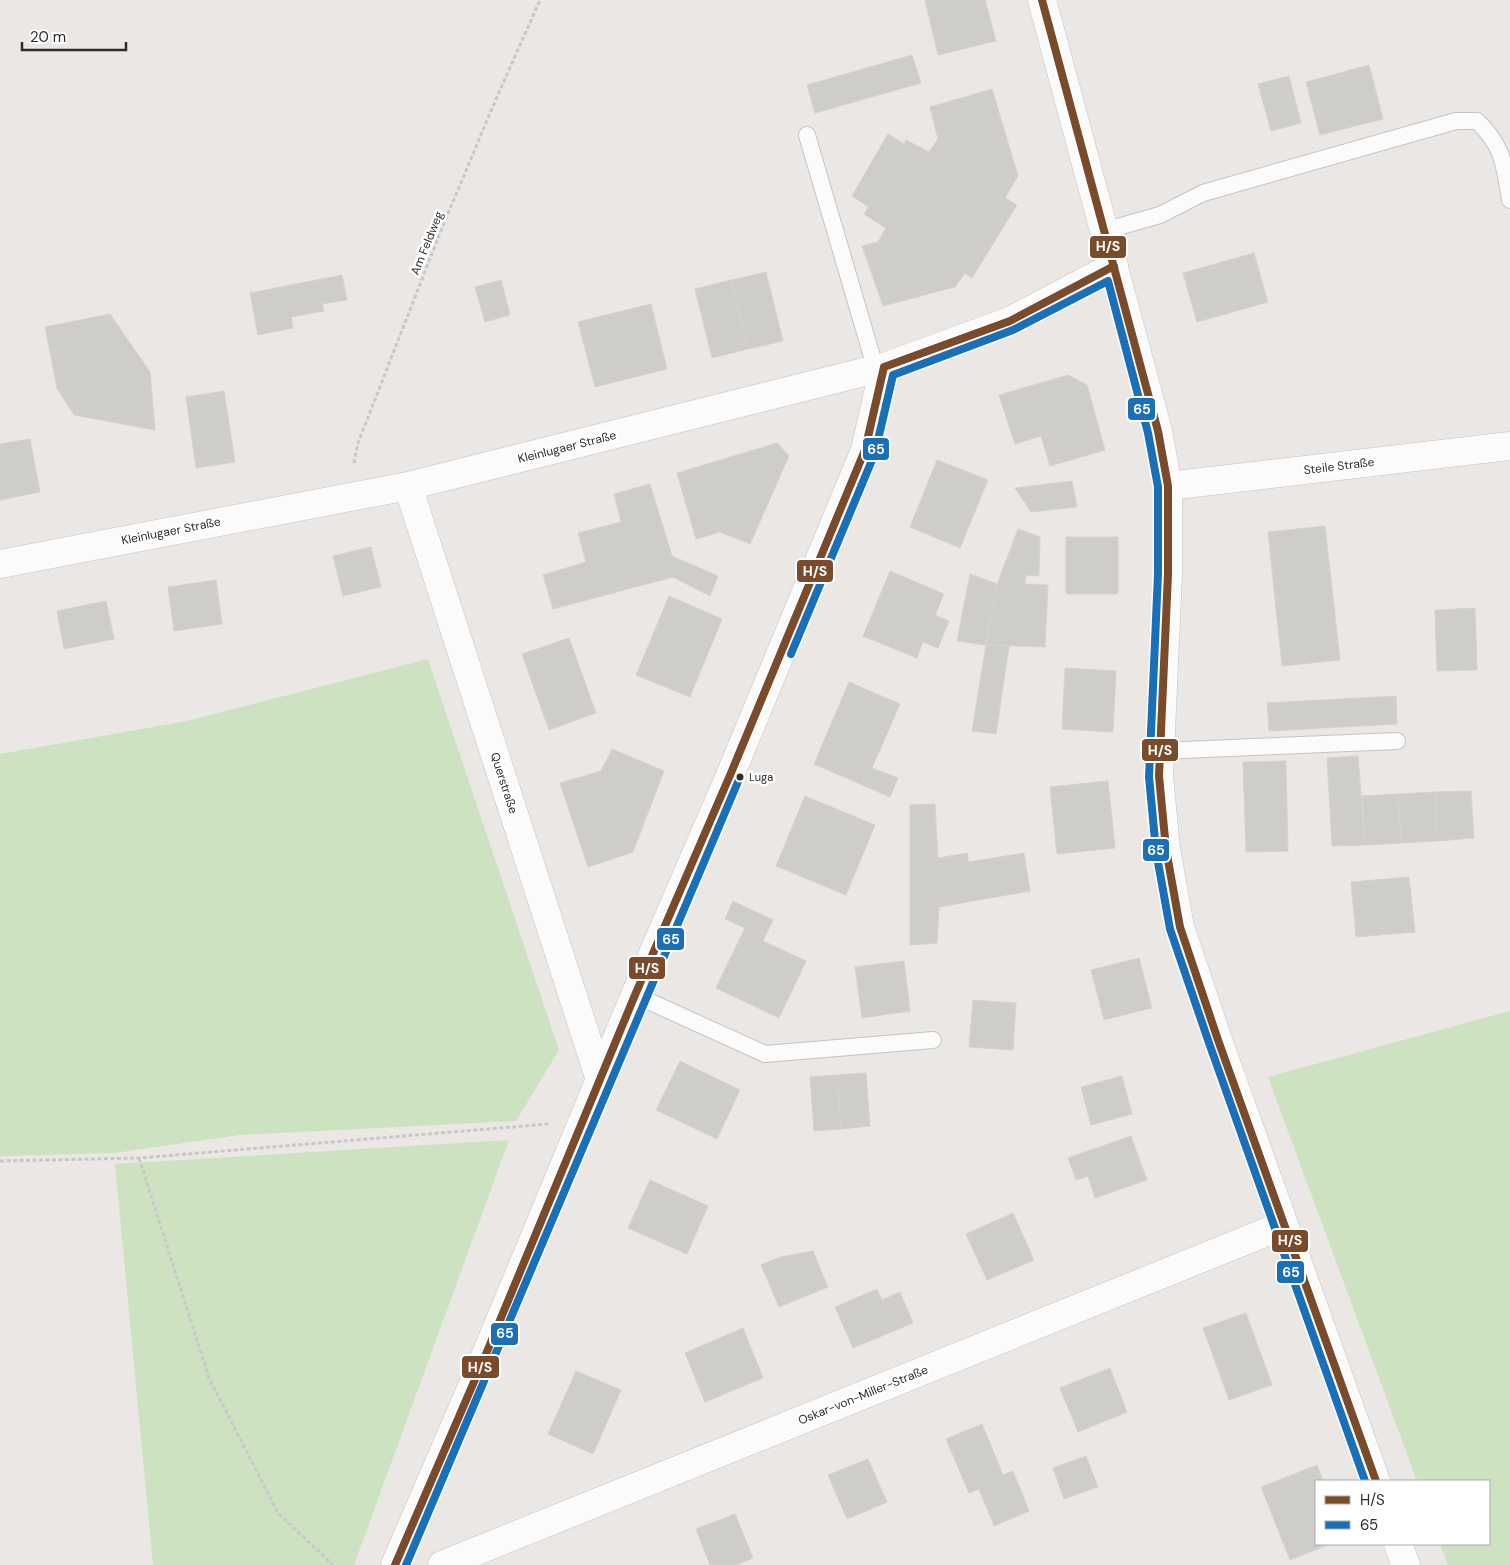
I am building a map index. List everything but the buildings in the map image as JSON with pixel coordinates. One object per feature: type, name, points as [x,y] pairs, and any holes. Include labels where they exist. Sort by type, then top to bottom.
[{"type":"street","points":[[1042,0],[1158,431],[1168,486],[1168,574],[1159,776],[1166,848],[1180,926],[1218,1040],[1376,1480]]},
{"type":"street","name":"Kleinlugaer Straße","points":[[0,564],[408,486],[880,368],[1010,321],[1114,266]]},
{"type":"street","points":[[395,1565],[486,1354],[865,450],[880,368]]},
{"type":"street","name":"Steile Straße","points":[[1168,486],[1510,446]]},
{"type":"street","name":"Querstraße","points":[[408,486],[600,1080]]},
{"type":"street","name":"Oskar-von-Miller-Straße","points":[[442,1565],[1284,1225]]},
{"type":"street","points":[[1398,1545],[1406,1565]]},
{"type":"lane","points":[[1104,231],[1160,215],[1203,193],[1456,120],[1477,121],[1490,134],[1502,158],[1510,200]]},
{"type":"lane","points":[[807,135],[880,368]]},
{"type":"lane","points":[[1160,751],[1397,740]]},
{"type":"lane","points":[[635,995],[765,1054],[933,1040]]},
{"type":"path","name":"Am Feldweg","points":[[347,498],[358,443],[442,228],[540,0]]},
{"type":"path","points":[[0,1161],[139,1158],[583,1121]]},
{"type":"path","points":[[139,1158],[209,1378],[278,1513],[333,1565]]},
{"type":"green space","points":[[428,659],[559,1050],[516,1121],[239,1135],[115,1153],[0,1156],[0,754],[187,721]]},
{"type":"green space","points":[[1510,1011],[1510,1565],[1448,1565],[1440,1545],[1490,1545],[1490,1480],[1417,1480],[1268,1077]]},
{"type":"green space","points":[[509,1140],[354,1565],[153,1565],[115,1164]]},
{"type":"transit line","name":"H/S","points":[[1042,0],[1158,431],[1168,486],[1168,574],[1159,776],[1166,849],[1180,927],[1218,1040],[1376,1480]]},
{"type":"transit line","name":"H/S","points":[[884,367],[1010,321],[1114,266]]},
{"type":"transit line","name":"65","points":[[791,654],[875,453],[893,375],[1013,330],[1108,281],[1148,433],[1158,487],[1158,574],[1149,777],[1156,851],[1170,929],[1365,1480]]},
{"type":"transit line","name":"H/S","points":[[395,1565],[486,1354],[635,995],[731,773],[865,450],[884,367]]},
{"type":"transit line","name":"65","points":[[406,1565],[740,777]]},
{"type":"place","name":"Luga","points":[[740,777]]}]
